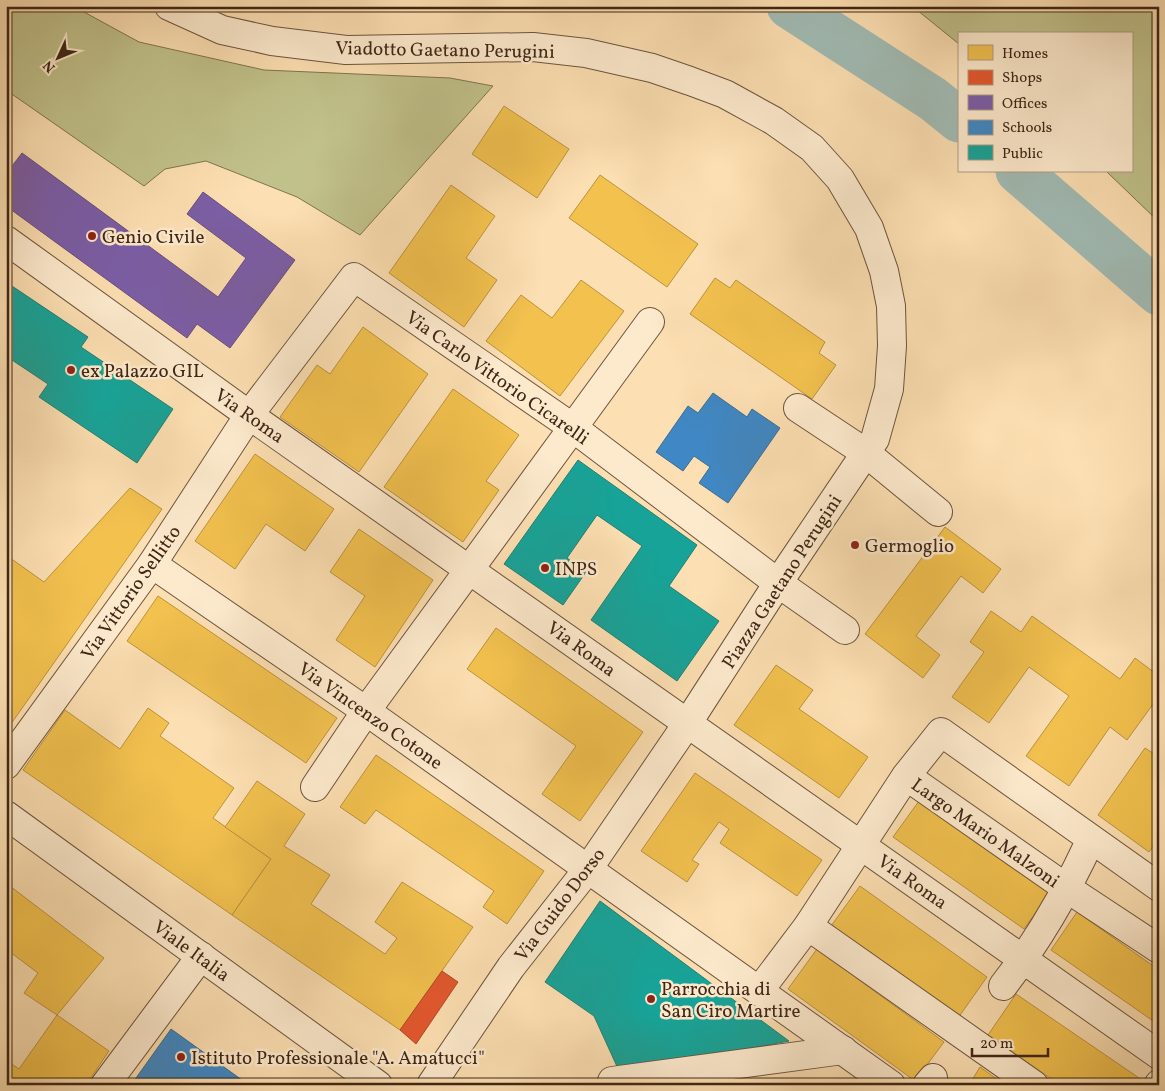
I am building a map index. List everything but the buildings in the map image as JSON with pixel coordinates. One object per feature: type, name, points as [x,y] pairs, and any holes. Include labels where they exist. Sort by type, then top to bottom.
[{"type":"street","name":"Viadotto Gaetano Perugini","points":[[169,6],[222,30],[272,42],[346,50],[533,47],[586,53],[652,68],[690,81],[725,94],[774,121],[812,148],[840,179],[869,228],[884,270],[891,306],[892,346],[889,389],[870,446]]},
{"type":"street","name":"Via Roma","points":[[6,240],[249,415],[472,569],[687,724],[1159,1055]]},
{"type":"street","name":"Via Carlo Vittorio Cicarelli","points":[[249,415],[354,277],[572,428],[778,583],[845,630]]},
{"type":"street","points":[[315,787],[366,711],[472,569],[650,322]]},
{"type":"street","points":[[798,408],[870,446],[938,512]]},
{"type":"street","name":"Via Vittorio Sellitto","points":[[6,765],[152,564],[249,415]]},
{"type":"street","name":"Piazza Gaetano Perugini","points":[[687,724],[778,583],[870,446]]},
{"type":"street","name":"Via Vincenzo Cotone","points":[[152,564],[366,711],[891,1085]]},
{"type":"street","name":"Via Guido Dorso","points":[[431,1085],[519,972],[687,724]]},
{"type":"street","name":"Largo Mario Malzoni","points":[[1159,888],[941,732],[906,776],[1068,889],[1159,949]]},
{"type":"street","points":[[759,991],[808,926],[906,776]]},
{"type":"street","name":"Viale Italia","points":[[6,815],[378,1085]]},
{"type":"street","name":"Largo Mario Malzoni","points":[[1068,889],[1091,839]]},
{"type":"street","points":[[1004,986],[1024,960],[1068,889]]},
{"type":"street","points":[[808,926],[1034,1085]]},
{"type":"street","points":[[105,1085],[201,956]]},
{"type":"street","points":[[612,1081],[843,1050]]},
{"type":"green space","points":[[6,6],[73,6],[139,42],[264,70],[450,78],[493,86],[360,235],[297,197],[206,161],[165,169],[144,186],[6,90]]},
{"type":"green space","points":[[912,6],[1159,6],[1159,222],[1107,172],[1132,172],[1132,32],[958,32],[958,43]]},
{"type":"waterway","points":[[789,6],[933,99],[958,119]]},
{"type":"waterway","points":[[1019,172],[1159,293]]},
{"type":"place","name":"Genio Civile","points":[[92,236]]},
{"type":"place","name":"ex Palazzo GIL","points":[[71,370]]},
{"type":"place","name":"Germoglio","points":[[855,545]]},
{"type":"place","name":"INPS","points":[[545,568]]},
{"type":"place","name":"Parrocchia di San Ciro Martire","points":[[651,999]]},
{"type":"place","name":"Istituto Professionale \"A. Amatucci\"","points":[[181,1057]]}]
